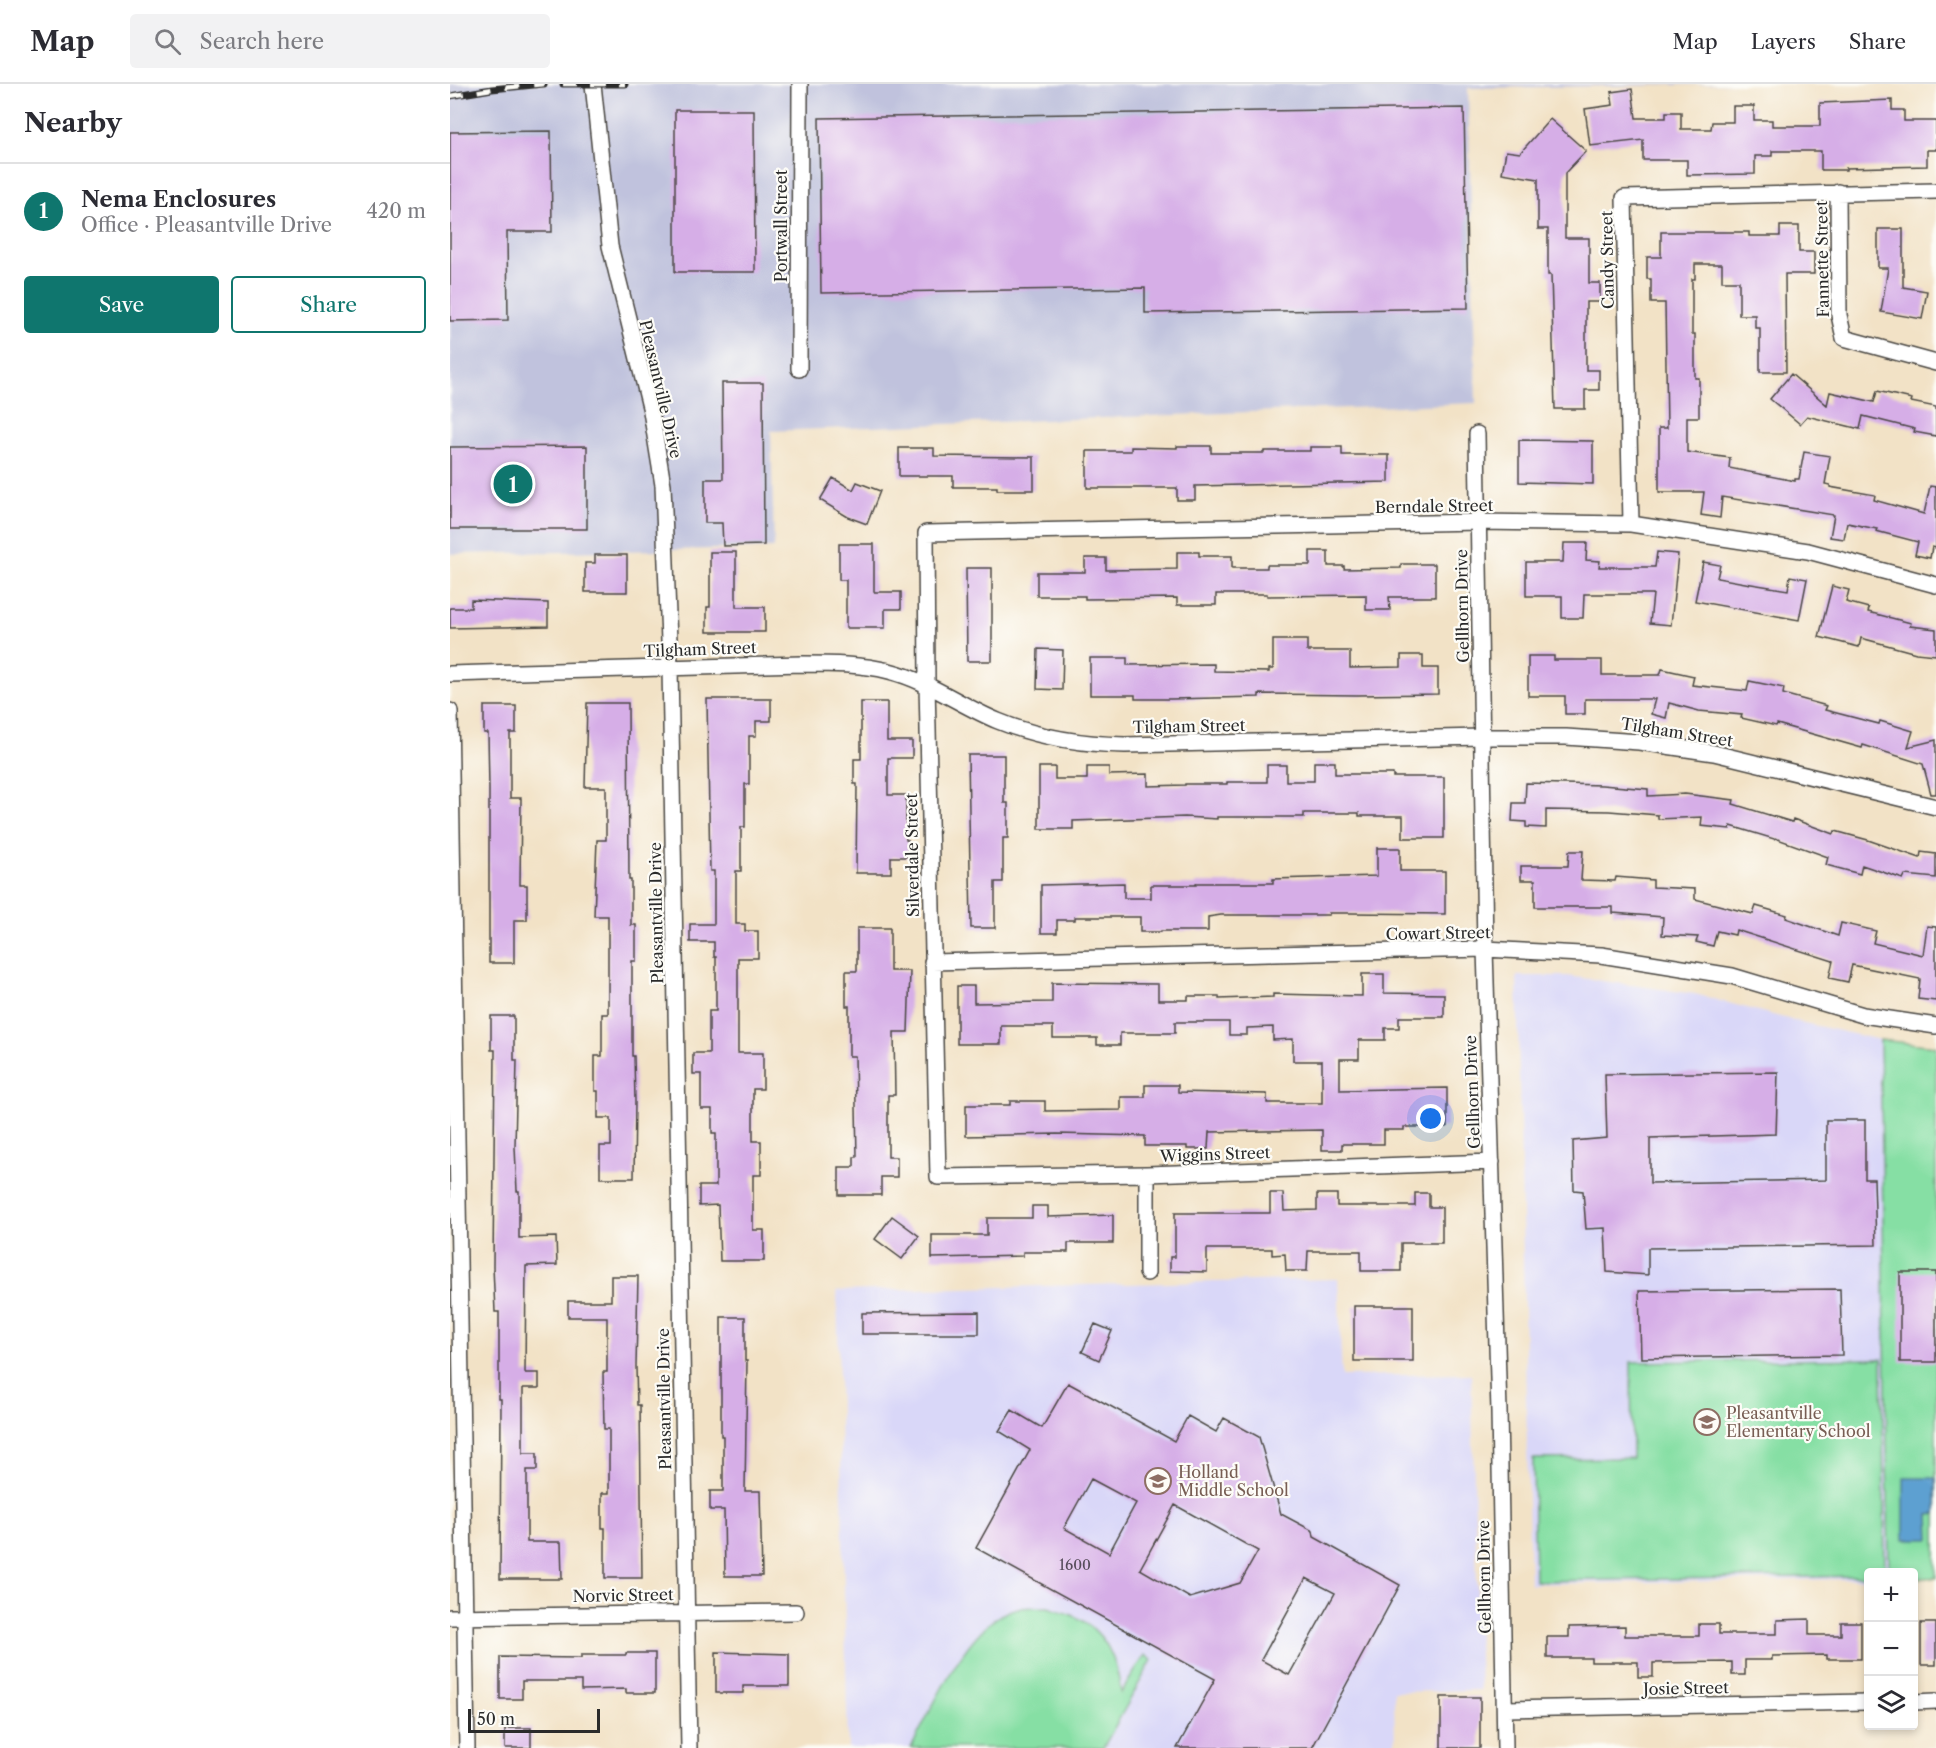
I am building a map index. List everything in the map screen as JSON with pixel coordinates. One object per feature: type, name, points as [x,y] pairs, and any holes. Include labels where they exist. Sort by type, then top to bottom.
[{"type":"street","name":"Pleasantville Drive","points":[[593,84],[610,246],[651,411],[663,485],[670,667],[689,1748]]},
{"type":"street","name":"Portwall Street","points":[[799,369],[800,84]]},
{"type":"street","name":"Candy Street","points":[[1631,524],[1624,198],[1936,191]]},
{"type":"street","name":"Fannette Street","points":[[1838,192],[1839,315],[1844,338],[1936,363]]},
{"type":"street","name":"Gellhorn Drive","points":[[1477,434],[1485,949],[1505,1748]]},
{"type":"street","name":"Berndale Street","points":[[926,533],[1479,522],[1631,524],[1808,551],[1936,585]]},
{"type":"street","name":"Silverdale Street","points":[[926,533],[932,962],[938,1177]]},
{"type":"street","name":"Tilgham Street","points":[[450,674],[802,664],[853,665],[890,671],[927,684],[997,721],[1028,732],[1087,744],[1482,737],[1566,737],[1639,742],[1714,753],[1936,807]]},
{"type":"street","points":[[450,711],[467,1748]]},
{"type":"street","name":"Cowart Street","points":[[932,962],[1485,949],[1601,955],[1732,976],[1863,1015],[1936,1026]]},
{"type":"street","name":"Wiggins Street","points":[[938,1177],[1147,1174],[1492,1162]]},
{"type":"street","points":[[1147,1174],[1147,1273]]},
{"type":"street","name":"Norvic Street","points":[[450,1617],[796,1612]]},
{"type":"street","points":[[1918,1701],[1936,1701]]},
{"type":"street","name":"Josie Street","points":[[1505,1709],[1864,1702]]},
{"type":"shaded area","points":[[450,84],[1744,84],[1468,88],[1476,403],[771,431],[774,548],[450,554]]},
{"type":"shaded area","name":"Pleasantville Elementary School","points":[[1517,976],[1567,976],[1695,994],[1799,1022],[1880,1040],[1889,1568],[1864,1568],[1864,1579],[1530,1584]]},
{"type":"shaded area","name":"Holland Middle School","points":[[1338,1279],[1342,1376],[1471,1374],[1480,1690],[1394,1692],[1395,1748],[848,1748],[837,1291]]},
{"type":"green space","points":[[1880,1040],[1936,1046],[1936,1578],[1918,1578],[1918,1568],[1889,1568]]},
{"type":"green space","points":[[1882,1359],[1885,1568],[1864,1568],[1864,1576],[1535,1581],[1533,1459],[1632,1458],[1631,1362]]},
{"type":"green space","points":[[1048,1607],[1071,1615],[1095,1630],[1113,1658],[1121,1693],[1145,1655],[1152,1660],[1103,1748],[911,1748],[941,1689],[967,1647],[982,1630],[998,1617],[1015,1609]]},
{"type":"water","points":[[1904,1478],[1936,1478],[1936,1514],[1929,1515],[1930,1539],[1904,1539]]},
{"type":"building","points":[[1632,89],[1636,118],[1666,118],[1666,112],[1681,112],[1681,129],[1711,129],[1712,122],[1733,122],[1733,106],[1754,106],[1754,120],[1772,120],[1772,126],[1820,126],[1820,103],[1892,100],[1892,110],[1904,110],[1904,121],[1936,121],[1936,150],[1927,150],[1927,166],[1846,168],[1846,170],[1821,170],[1821,151],[1772,151],[1772,156],[1755,156],[1755,174],[1687,175],[1687,160],[1643,160],[1643,140],[1590,146],[1585,109],[1613,105],[1611,92]]},
{"type":"building","points":[[1464,108],[1468,308],[1145,313],[1145,288],[821,293],[819,118]]},
{"type":"building","points":[[675,110],[754,110],[755,272],[675,272]]},
{"type":"building","points":[[1550,119],[1586,151],[1565,173],[1565,238],[1589,238],[1589,283],[1600,283],[1600,302],[1586,302],[1586,370],[1599,370],[1599,390],[1585,390],[1585,409],[1555,409],[1548,229],[1538,229],[1538,179],[1502,173],[1506,151],[1520,153]]},
{"type":"building","points":[[551,131],[552,232],[507,232],[508,320],[450,321],[450,132]]},
{"type":"building","points":[[1780,226],[1799,226],[1799,252],[1814,252],[1814,274],[1785,274],[1786,372],[1760,372],[1760,328],[1755,328],[1755,315],[1739,315],[1739,281],[1722,281],[1722,264],[1695,264],[1695,279],[1692,279],[1692,334],[1695,334],[1695,378],[1699,378],[1699,417],[1687,417],[1687,452],[1730,458],[1729,468],[1795,481],[1799,479],[1804,452],[1830,456],[1825,484],[1830,487],[1875,495],[1874,500],[1924,514],[1930,486],[1936,487],[1936,548],[1932,547],[1930,558],[1915,555],[1918,542],[1876,531],[1877,529],[1847,523],[1844,539],[1830,537],[1834,515],[1722,497],[1720,518],[1701,515],[1704,492],[1659,492],[1659,428],[1667,428],[1665,303],[1651,303],[1651,279],[1647,279],[1647,257],[1661,257],[1661,232],[1749,232],[1749,236],[1780,236]]},
{"type":"building","points":[[1878,229],[1903,229],[1903,287],[1927,291],[1922,319],[1881,312],[1888,268],[1878,268]]},
{"type":"building","points":[[1791,374],[1827,405],[1830,392],[1874,402],[1877,391],[1936,407],[1936,436],[1914,432],[1915,429],[1863,416],[1860,429],[1807,416],[1800,424],[1770,399]]},
{"type":"building","points":[[722,383],[763,383],[764,545],[723,546],[722,523],[705,523],[705,479],[723,479]]},
{"type":"building","points":[[1519,440],[1593,441],[1593,484],[1519,482]]},
{"type":"building","points":[[587,446],[587,529],[450,529],[450,447]]},
{"type":"building","points":[[1177,446],[1211,446],[1211,453],[1310,451],[1310,447],[1342,447],[1342,455],[1389,455],[1389,482],[1195,486],[1195,500],[1177,500],[1177,488],[1087,488],[1087,451],[1131,451],[1131,447],[1177,448]]},
{"type":"building","points":[[899,448],[934,448],[934,456],[1034,457],[1034,490],[953,487],[953,476],[899,476]]},
{"type":"building","points":[[833,478],[853,490],[857,482],[880,491],[867,524],[848,517],[820,500]]},
{"type":"building","points":[[1564,543],[1587,543],[1586,560],[1600,561],[1599,567],[1655,567],[1657,552],[1678,554],[1671,625],[1650,623],[1653,594],[1584,594],[1583,618],[1562,618],[1562,596],[1526,596],[1526,562],[1563,562]]},
{"type":"building","points":[[839,544],[874,544],[874,592],[901,592],[901,609],[885,609],[885,628],[846,628],[846,580],[839,580]]},
{"type":"building","points":[[1310,551],[1328,551],[1328,566],[1344,566],[1344,569],[1401,568],[1401,564],[1435,564],[1435,597],[1389,597],[1390,610],[1366,610],[1366,595],[1216,594],[1216,605],[1177,605],[1177,598],[1085,599],[1085,596],[1037,596],[1037,572],[1085,572],[1085,558],[1106,558],[1106,570],[1177,569],[1177,552],[1199,552],[1199,556],[1232,556],[1232,568],[1267,568],[1267,565],[1310,565]]},
{"type":"building","points":[[710,552],[736,552],[736,607],[765,607],[765,632],[707,632],[707,607],[710,607]]},
{"type":"building","points":[[595,555],[627,555],[627,592],[585,592],[585,563],[595,563]]},
{"type":"building","points":[[1703,562],[1720,565],[1717,578],[1745,583],[1788,590],[1790,576],[1807,579],[1799,620],[1695,601]]},
{"type":"building","points":[[966,568],[992,568],[992,661],[967,661]]},
{"type":"building","points":[[1832,586],[1849,590],[1846,602],[1869,608],[1868,612],[1911,623],[1910,626],[1936,629],[1936,655],[1916,653],[1861,638],[1859,647],[1819,637]]},
{"type":"building","points":[[471,600],[548,603],[548,626],[450,628],[450,608],[471,608]]},
{"type":"building","points":[[1273,640],[1307,640],[1307,651],[1350,651],[1350,668],[1401,667],[1401,655],[1423,655],[1423,668],[1438,668],[1438,694],[1259,694],[1259,697],[1171,699],[1135,699],[1135,695],[1090,695],[1090,658],[1127,658],[1127,665],[1214,664],[1214,671],[1269,672],[1269,669],[1273,669]]},
{"type":"building","points":[[1038,649],[1063,650],[1062,690],[1037,689]]},
{"type":"building","points":[[1528,656],[1554,656],[1554,660],[1602,660],[1602,675],[1660,675],[1662,669],[1694,676],[1692,685],[1747,691],[1749,681],[1784,688],[1783,694],[1827,706],[1825,710],[1879,724],[1880,721],[1913,731],[1908,747],[1936,740],[1936,794],[1931,794],[1923,764],[1863,745],[1862,748],[1777,724],[1776,726],[1741,718],[1742,715],[1699,711],[1669,703],[1666,718],[1651,714],[1655,699],[1585,699],[1585,714],[1565,714],[1565,696],[1528,696]]},
{"type":"building","points":[[707,699],[771,699],[771,721],[756,721],[756,736],[749,736],[749,784],[745,784],[745,827],[741,827],[741,871],[736,871],[736,924],[745,924],[745,931],[758,931],[758,958],[738,958],[738,1053],[763,1053],[763,1089],[753,1089],[753,1141],[761,1141],[761,1175],[753,1175],[753,1230],[764,1230],[764,1261],[720,1261],[718,1205],[699,1206],[699,1186],[716,1186],[716,1133],[712,1133],[712,1109],[701,1109],[701,1074],[693,1074],[693,1053],[709,1053],[709,1011],[716,1011],[716,957],[714,957],[714,942],[690,942],[690,924],[714,924],[714,871],[710,871]]},
{"type":"building","points":[[861,702],[887,702],[887,741],[912,741],[912,758],[888,758],[888,795],[906,795],[906,840],[908,840],[908,857],[891,857],[891,873],[856,873],[857,784],[854,784],[854,759],[861,759]]},
{"type":"building","points":[[587,703],[628,703],[629,880],[631,880],[631,925],[636,925],[636,961],[632,961],[634,1178],[600,1178],[600,1146],[611,1146],[611,1118],[598,1118],[598,1091],[595,1091],[595,1056],[602,1056],[602,1014],[608,1014],[608,916],[594,916],[597,840],[606,840],[606,787],[585,787]]},
{"type":"building","points":[[484,706],[516,706],[516,733],[510,733],[510,798],[521,798],[520,885],[527,885],[527,920],[514,920],[514,963],[489,963],[488,733],[484,733]]},
{"type":"building","points":[[968,755],[1004,755],[1004,803],[1008,803],[1008,838],[1003,838],[1003,882],[995,882],[995,928],[971,928]]},
{"type":"building","points":[[1314,762],[1335,762],[1335,774],[1444,777],[1444,838],[1403,838],[1403,816],[1359,816],[1359,813],[1304,813],[1304,817],[1217,817],[1217,819],[1185,817],[1073,821],[1073,829],[1039,829],[1039,767],[1055,767],[1055,779],[1087,779],[1087,767],[1109,767],[1109,775],[1148,774],[1148,786],[1267,782],[1267,765],[1286,765],[1286,781],[1314,781]]},
{"type":"building","points":[[1526,783],[1602,785],[1648,789],[1648,796],[1685,794],[1734,800],[1733,804],[1792,822],[1793,819],[1834,834],[1835,831],[1868,840],[1920,858],[1921,852],[1936,854],[1936,878],[1905,875],[1903,879],[1862,865],[1860,874],[1826,865],[1828,857],[1775,838],[1731,826],[1730,829],[1701,826],[1702,817],[1658,819],[1658,815],[1609,811],[1546,810],[1546,828],[1526,827],[1526,822],[1512,821],[1513,803],[1525,803]]},
{"type":"building","points":[[1377,848],[1400,848],[1400,871],[1445,871],[1445,914],[1221,915],[1208,917],[1208,931],[1161,932],[1140,932],[1140,917],[1075,917],[1075,920],[1057,920],[1057,933],[1041,933],[1041,885],[1124,883],[1124,898],[1151,898],[1151,885],[1273,883],[1273,879],[1377,876]]},
{"type":"building","points":[[1569,851],[1583,851],[1581,880],[1615,881],[1616,877],[1653,880],[1653,887],[1695,889],[1695,899],[1753,914],[1756,906],[1787,915],[1786,918],[1838,936],[1841,923],[1876,931],[1873,943],[1923,955],[1927,926],[1936,927],[1936,1001],[1918,999],[1920,979],[1852,965],[1848,982],[1829,978],[1833,961],[1736,930],[1735,935],[1717,931],[1713,946],[1696,942],[1698,937],[1662,935],[1663,917],[1613,913],[1613,907],[1535,907],[1535,880],[1521,880],[1521,866],[1568,866]]},
{"type":"building","points":[[857,928],[890,928],[890,971],[910,971],[908,1032],[894,1032],[895,1095],[888,1095],[888,1157],[897,1157],[897,1177],[881,1177],[881,1195],[839,1195],[839,1167],[854,1167],[854,1157],[857,1157],[855,1056],[849,1056],[846,971],[857,971]]},
{"type":"building","points":[[1362,974],[1384,974],[1384,993],[1444,994],[1444,1017],[1399,1017],[1399,1028],[1385,1028],[1385,1040],[1359,1040],[1359,1059],[1340,1059],[1340,1090],[1447,1088],[1447,1127],[1404,1127],[1404,1130],[1384,1130],[1384,1144],[1342,1144],[1342,1150],[1322,1150],[1322,1130],[1209,1132],[1208,1149],[1187,1149],[1187,1146],[1145,1146],[1145,1136],[1057,1134],[966,1136],[966,1105],[1010,1105],[1010,1101],[1045,1101],[1045,1111],[1121,1110],[1121,1097],[1145,1097],[1145,1085],[1178,1085],[1178,1092],[1267,1094],[1267,1103],[1322,1103],[1322,1061],[1293,1061],[1293,1039],[1273,1040],[1273,1027],[1247,1028],[1247,1035],[1229,1035],[1229,1022],[1175,1022],[1175,1033],[1120,1033],[1120,1045],[1097,1045],[1097,1038],[1053,1038],[1053,1026],[1001,1026],[1001,1044],[957,1044],[957,986],[974,986],[974,1003],[1052,1002],[1052,983],[1158,984],[1158,1000],[1188,1000],[1188,996],[1219,996],[1219,999],[1273,997],[1273,994],[1362,996]]},
{"type":"building","points":[[491,1016],[514,1016],[514,1060],[517,1060],[515,1147],[517,1191],[519,1191],[519,1238],[556,1237],[557,1265],[526,1266],[525,1373],[539,1373],[539,1388],[523,1388],[523,1453],[537,1453],[537,1470],[527,1470],[527,1542],[561,1542],[562,1579],[500,1579],[501,1399],[499,1399],[499,1312],[495,1312],[493,1267],[495,1050],[491,1050]]},
{"type":"building","points":[[1778,1072],[1776,1134],[1650,1138],[1650,1183],[1826,1180],[1826,1120],[1865,1120],[1865,1179],[1874,1179],[1876,1245],[1648,1248],[1648,1275],[1607,1272],[1605,1228],[1586,1229],[1583,1191],[1574,1190],[1573,1141],[1607,1138],[1605,1074]]},
{"type":"building","points":[[1270,1193],[1283,1193],[1284,1211],[1317,1210],[1317,1194],[1337,1194],[1337,1206],[1415,1206],[1415,1193],[1429,1193],[1429,1207],[1442,1207],[1442,1243],[1401,1243],[1401,1271],[1361,1271],[1361,1251],[1308,1251],[1307,1271],[1286,1271],[1285,1254],[1272,1255],[1272,1249],[1207,1249],[1207,1272],[1170,1271],[1170,1257],[1175,1257],[1175,1213],[1270,1213]]},
{"type":"building","points":[[1032,1206],[1048,1206],[1048,1217],[1113,1215],[1113,1243],[1068,1243],[1068,1252],[1023,1252],[1023,1256],[932,1258],[932,1235],[987,1235],[987,1218],[1032,1218]]},
{"type":"building","points":[[892,1216],[919,1236],[902,1259],[875,1239]]},
{"type":"building","points":[[1900,1272],[1936,1272],[1936,1362],[1900,1362]]},
{"type":"building","points":[[611,1276],[638,1276],[636,1367],[637,1405],[640,1405],[642,1578],[605,1578],[602,1493],[609,1493],[609,1429],[604,1429],[603,1372],[607,1372],[607,1317],[568,1317],[568,1301],[611,1301]]},
{"type":"building","points":[[1840,1289],[1842,1355],[1641,1358],[1639,1291]]},
{"type":"building","points":[[1354,1306],[1413,1306],[1413,1361],[1354,1361]]},
{"type":"building","points":[[979,1312],[979,1334],[862,1334],[862,1313]]},
{"type":"building","points":[[721,1317],[745,1317],[745,1361],[747,1361],[745,1491],[760,1491],[762,1576],[725,1576],[724,1510],[710,1510],[710,1491],[723,1491]]},
{"type":"building","points":[[1095,1324],[1112,1331],[1099,1360],[1082,1352]]},
{"type":"building","points":[[1068,1383],[1174,1441],[1188,1416],[1216,1432],[1224,1418],[1259,1437],[1281,1514],[1313,1531],[1314,1537],[1400,1585],[1312,1748],[1177,1748],[1215,1679],[976,1548],[1030,1450],[999,1431],[1012,1410],[1042,1428]],"holes":[[[1091,1479],[1136,1503],[1109,1553],[1064,1528]],[[1175,1505],[1258,1551],[1240,1583],[1190,1598],[1140,1569]],[[1306,1578],[1335,1593],[1289,1675],[1261,1660]]]},
{"type":"building","points":[[1809,1619],[1809,1635],[1841,1635],[1841,1622],[1861,1622],[1861,1659],[1827,1659],[1827,1655],[1772,1656],[1772,1660],[1745,1660],[1745,1675],[1732,1675],[1732,1662],[1653,1663],[1653,1677],[1638,1677],[1638,1662],[1591,1662],[1591,1658],[1547,1658],[1547,1637],[1569,1637],[1569,1627],[1625,1626],[1625,1636],[1699,1636],[1699,1624],[1719,1624],[1719,1634],[1777,1634],[1777,1620]]},
{"type":"building","points":[[1921,1623],[1936,1623],[1936,1665],[1921,1665]]},
{"type":"building","points":[[716,1652],[789,1654],[789,1686],[743,1686],[743,1693],[716,1693]]},
{"type":"building","points":[[626,1653],[655,1653],[655,1693],[626,1693],[626,1689],[581,1690],[581,1681],[522,1681],[522,1699],[500,1699],[500,1657],[581,1658],[581,1655],[626,1655]]},
{"type":"building","points":[[1441,1697],[1480,1697],[1480,1748],[1441,1748]]},
{"type":"building","points":[[505,1728],[531,1728],[531,1748],[505,1748]]},
{"type":"railway","points":[[450,96],[544,84]]},
{"type":"railway","points":[[563,84],[625,84]]},
{"type":"place","name":"Nema Enclosures","points":[[513,484]]},
{"type":"place","name":"Pleasantville Elementary School","points":[[1707,1422]]},
{"type":"place","name":"Holland Middle School","points":[[1158,1481]]}]
